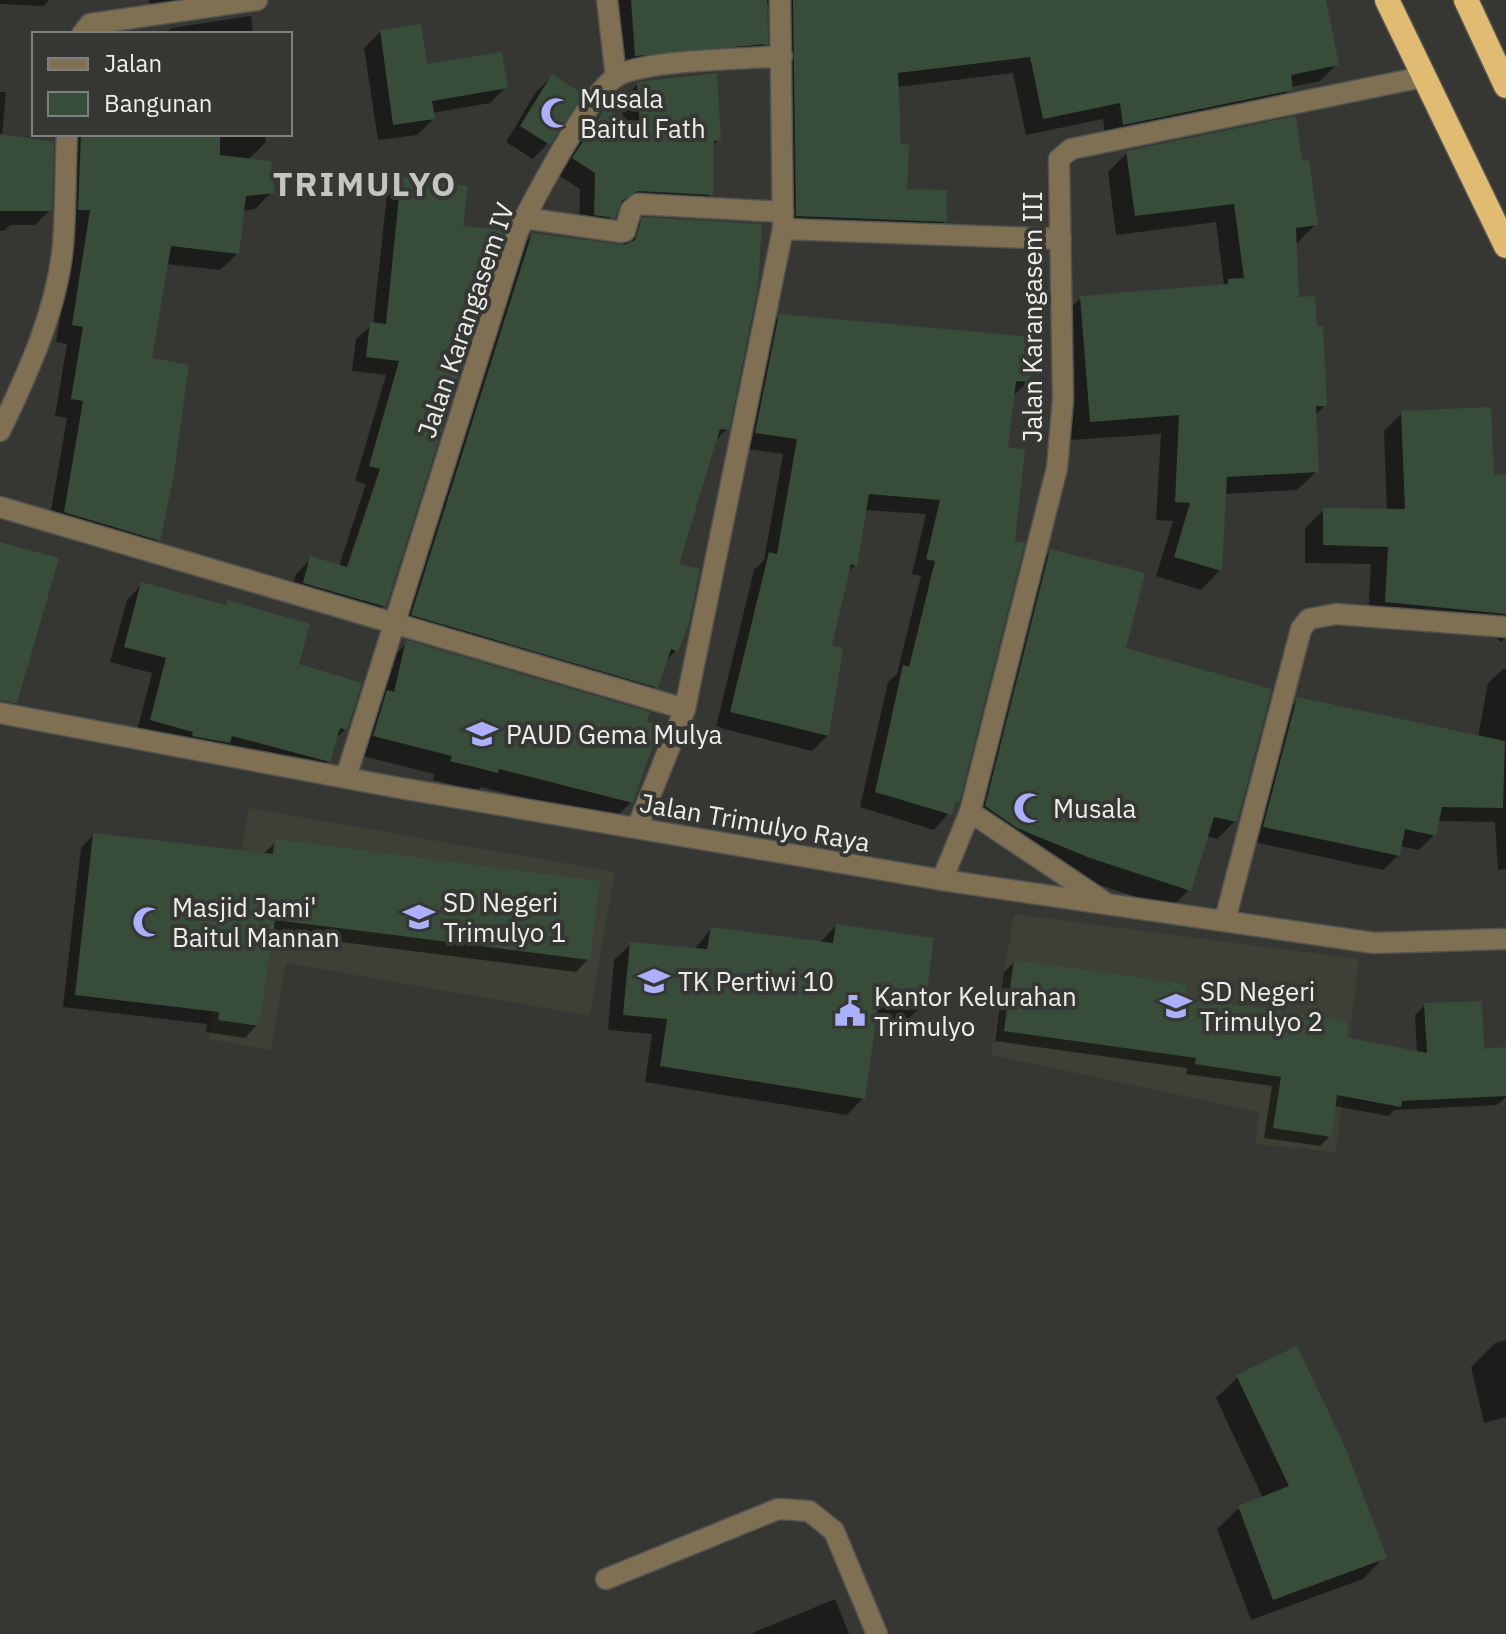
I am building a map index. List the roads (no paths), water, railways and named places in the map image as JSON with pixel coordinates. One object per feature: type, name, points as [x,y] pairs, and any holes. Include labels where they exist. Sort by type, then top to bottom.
[{"type":"highway","points":[[1387,0],[1506,246]]},
{"type":"highway","points":[[1466,0],[1506,86]]},
{"type":"street","points":[[84,32],[90,24],[165,8],[257,0]]},
{"type":"street","points":[[607,0],[616,77],[647,68],[782,56]]},
{"type":"street","points":[[637,828],[685,709],[783,220],[780,0]]},
{"type":"street","name":"Jalan Karangasem IV","points":[[346,777],[524,218],[557,157],[616,77]]},
{"type":"street","name":"Jalan Karangasem III","points":[[942,880],[970,812],[1057,468],[1063,399],[1059,159],[1071,149],[1423,77]]},
{"type":"street","points":[[0,431],[32,365],[54,291],[63,247],[67,136]]},
{"type":"street","points":[[524,218],[621,232],[625,231],[634,205],[638,204],[783,220],[1061,239]]},
{"type":"street","points":[[0,507],[685,709]]},
{"type":"street","points":[[1225,920],[1301,629],[1309,619],[1336,614],[1506,627]]},
{"type":"street","name":"Jalan Trimulyo Raya","points":[[0,713],[346,777],[942,880],[1374,943],[1506,939]]},
{"type":"street","points":[[970,812],[1107,903]]},
{"type":"street","points":[[606,1579],[778,1509],[809,1511],[834,1531],[877,1634]]},
{"type":"place","name":"Musala Baitul Fath","points":[[556,113]]},
{"type":"place","name":"PAUD Gema Mulya","points":[[482,734]]},
{"type":"place","name":"Musala","points":[[1029,808]]},
{"type":"place","name":"SD Negeri Trimulyo 1","points":[[419,917]]},
{"type":"place","name":"Masjid Jami' Baitul Mannan","points":[[148,922]]},
{"type":"place","name":"TK Pertiwi 10","points":[[654,981]]},
{"type":"place","name":"SD Negeri Trimulyo 2","points":[[1176,1006]]},
{"type":"place","name":"Kantor Kelurahan Trimulyo","points":[[850,1011]]},
{"type":"district","name":"TRIMULYO","points":[[365,183]]}]
